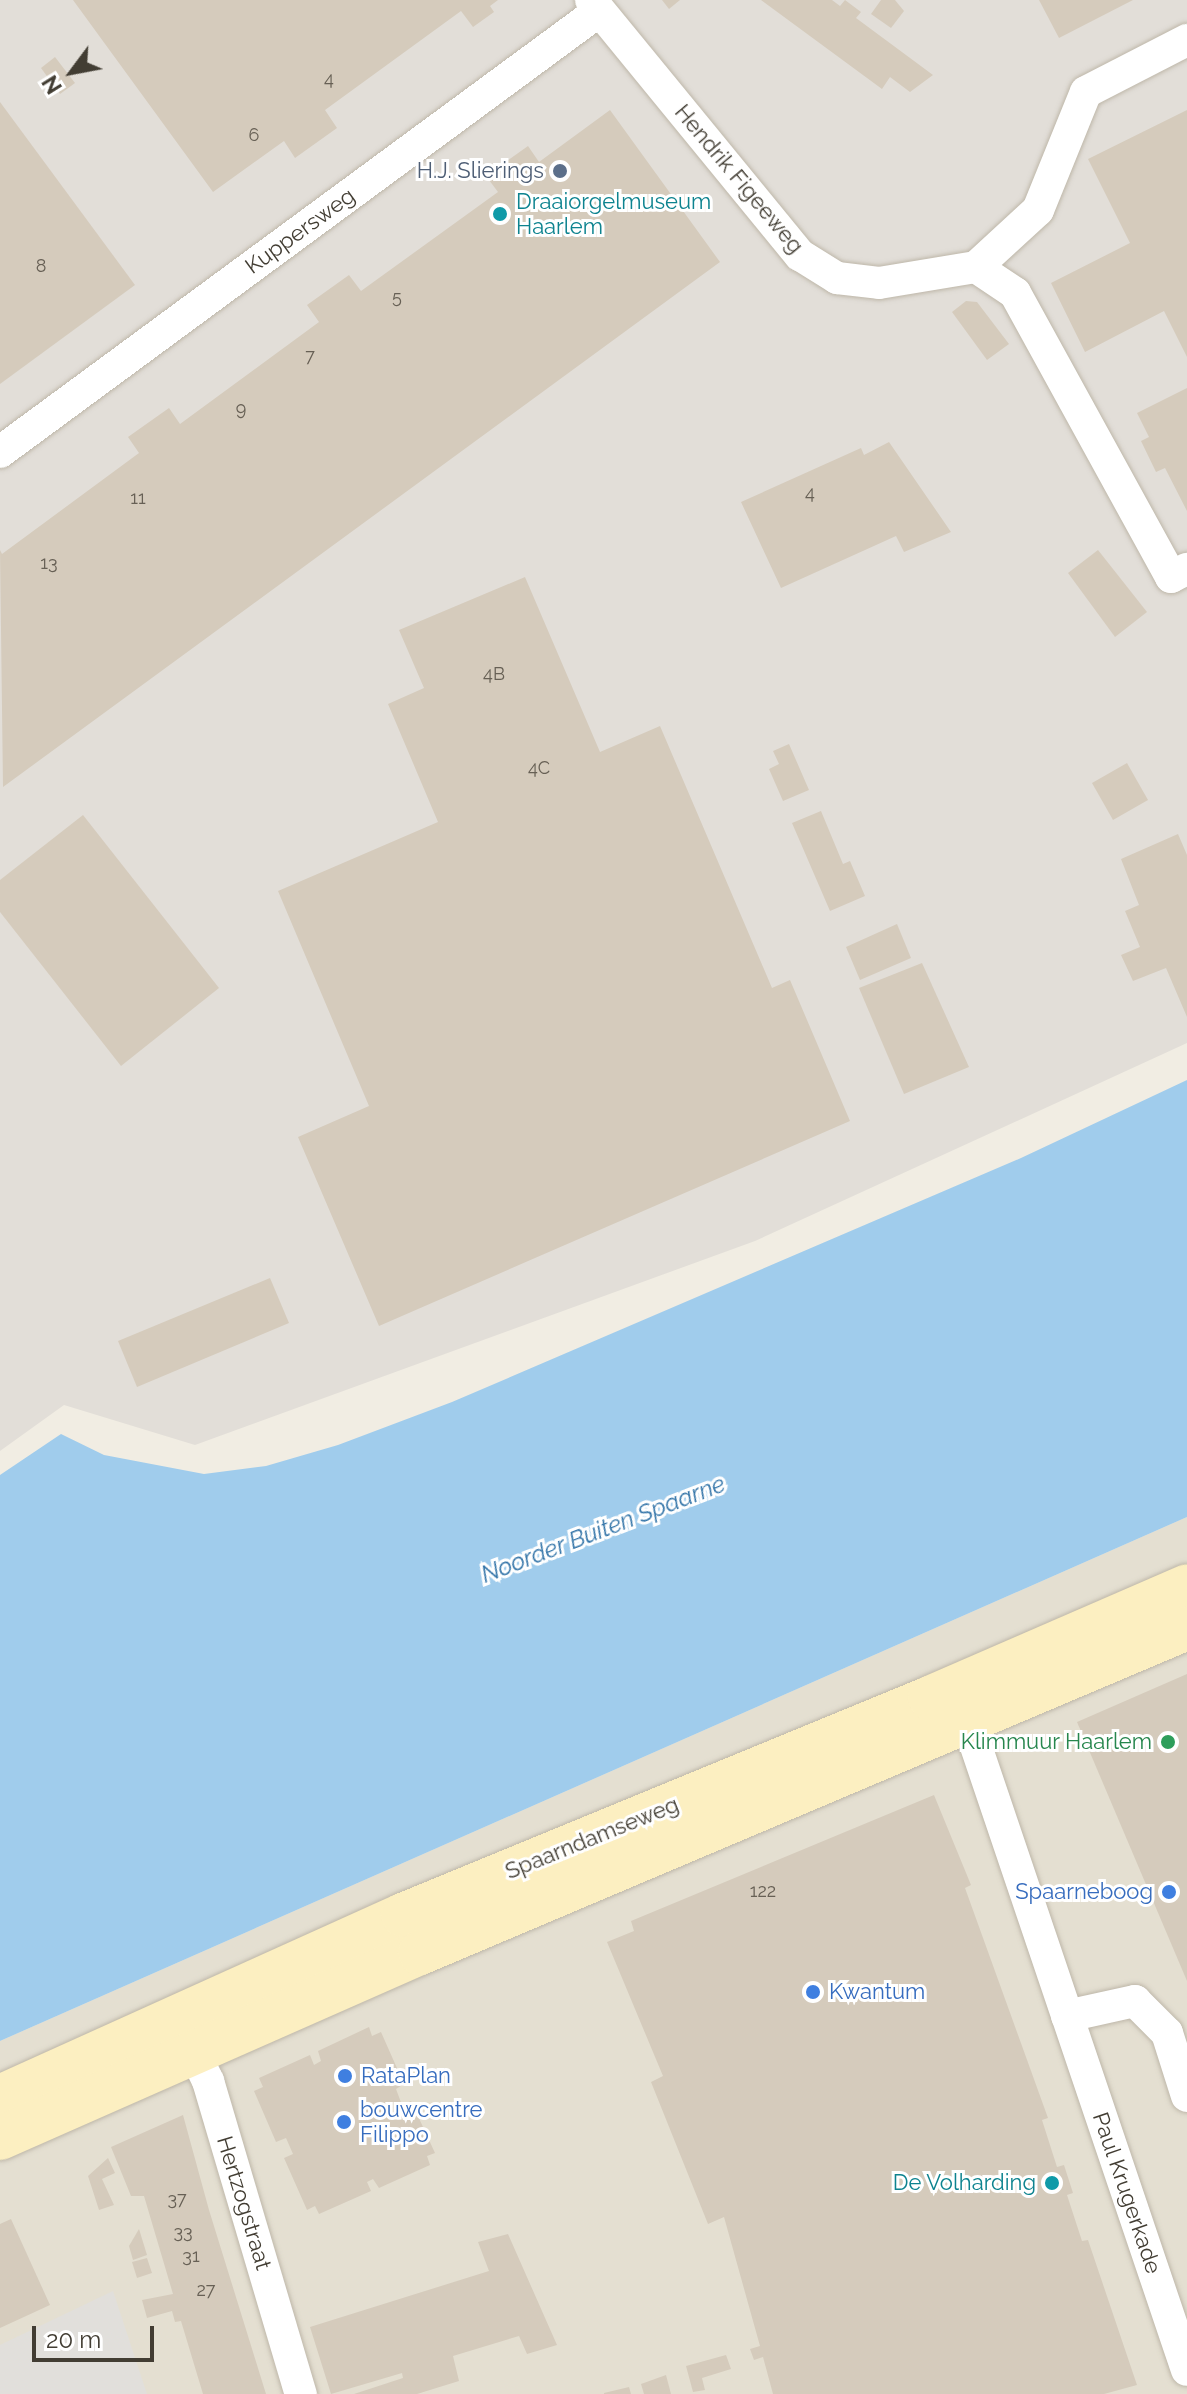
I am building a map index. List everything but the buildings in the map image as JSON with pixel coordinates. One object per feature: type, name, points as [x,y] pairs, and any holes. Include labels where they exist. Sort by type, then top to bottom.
[{"type":"main road","name":"Spaarndamseweg","points":[[962,1705],[1187,1586]]},
{"type":"main road","name":"Spaarndamseweg","points":[[0,2097],[185,2034],[962,1705],[1187,1628]]},
{"type":"main road","name":"Spaarndamseweg","points":[[0,2138],[185,2034]]},
{"type":"street","name":"Hendrik Figeeweg","points":[[595,5],[800,255],[837,278],[879,283],[976,267]]},
{"type":"street","name":"Kuppersweg","points":[[0,452],[595,5]]},
{"type":"street","points":[[1187,40],[1086,92],[1038,210],[976,267],[1015,293],[1171,577],[1187,569]]},
{"type":"street","name":"Paul Krugerkade","points":[[962,1705],[1187,2370]]},
{"type":"street","points":[[1067,2016],[1135,2001],[1167,2033],[1187,2096]]},
{"type":"street","name":"Hertzogstraat","points":[[185,2034],[208,2081],[301,2394]]},
{"type":"shaded area","points":[[0,0],[1187,0],[1187,1043],[755,1241],[195,1445],[64,1405],[0,1451]]},
{"type":"shaded area","points":[[1187,1517],[1187,2394],[0,2394],[0,2041]]},
{"type":"shaded area","points":[[113,2291],[147,2394],[0,2394],[0,2345]]},
{"type":"water","name":"Noorder Buiten Spaarne","points":[[1187,1080],[1187,1517],[0,2041],[0,1475],[61,1434],[104,1455],[204,1474],[266,1466],[338,1445],[452,1402],[1021,1158]]},
{"type":"place","name":"H.J. Slierings","points":[[560,171]]},
{"type":"place","name":"Draaiorgelmuseum Haarlem","points":[[500,214]]},
{"type":"place","name":"Klimmuur Haarlem","points":[[1168,1742]]},
{"type":"place","name":"Spaarneboog","points":[[1169,1892]]},
{"type":"place","name":"Kwantum","points":[[813,1992]]},
{"type":"place","name":"RataPlan","points":[[345,2076]]},
{"type":"place","name":"bouwcentre Filippo","points":[[344,2122]]},
{"type":"place","name":"De Volharding","points":[[1052,2183]]}]
